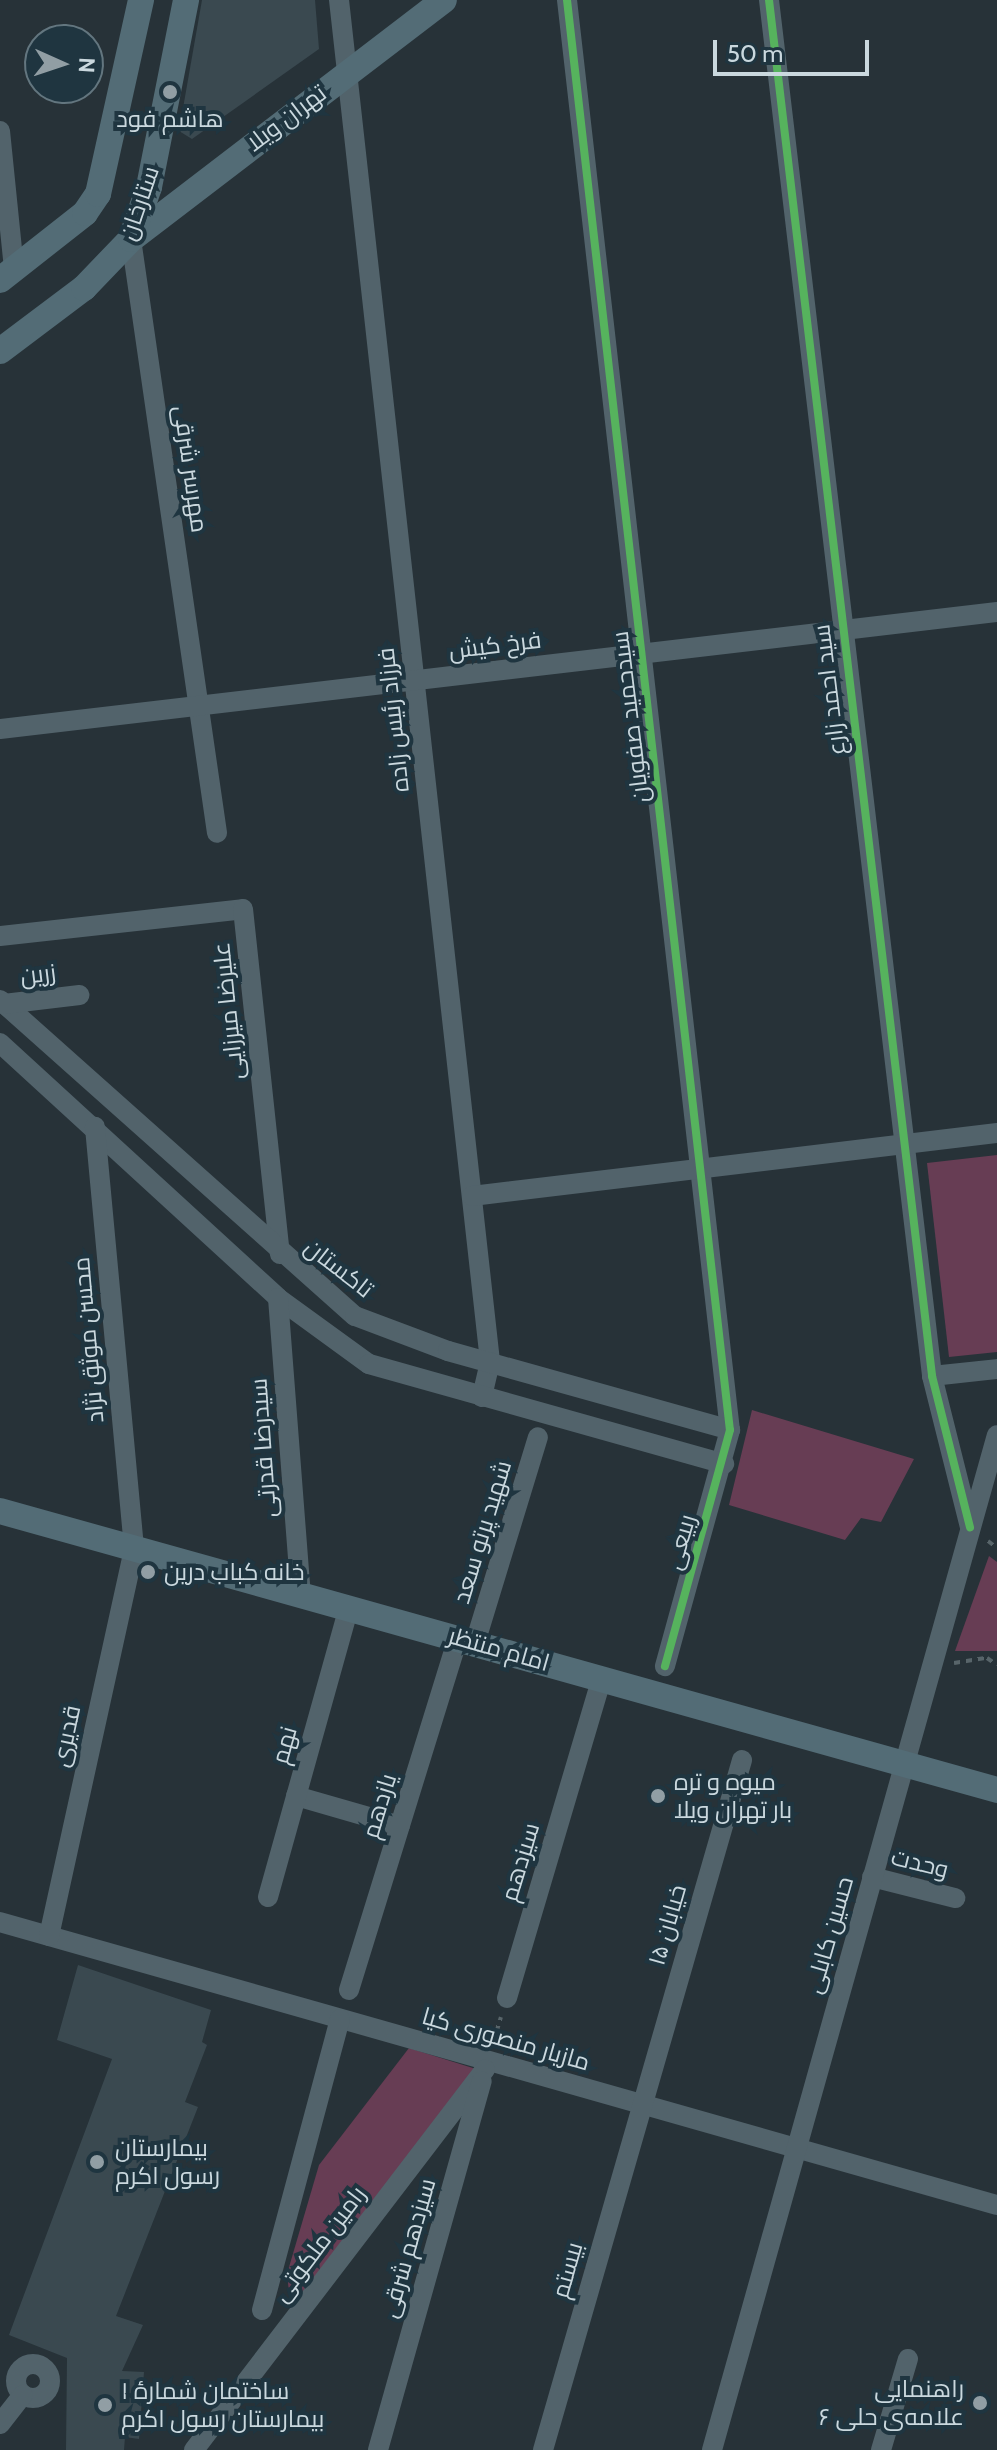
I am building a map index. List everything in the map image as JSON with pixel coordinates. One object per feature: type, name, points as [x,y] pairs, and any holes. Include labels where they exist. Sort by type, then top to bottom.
[{"type":"main road","name":"ستارخان","points":[[7,275],[98,194],[141,0]]},
{"type":"main road","name":"ستارخان","points":[[0,351],[84,288],[131,239],[149,187],[186,0]]},
{"type":"main road","name":"تهران ویلا","points":[[131,239],[347,71],[444,0]]},
{"type":"main road","name":"امام منتظر","points":[[0,1511],[997,1790]]},
{"type":"street","name":"فرزاد رئیس زاده","points":[[339,0],[490,1362],[482,1397]]},
{"type":"street","name":"سیدحمید صفویان","points":[[567,0],[730,1430]]},
{"type":"street","name":"سید احمد زارع","points":[[769,0],[902,1144],[932,1376],[970,1527]]},
{"type":"street","points":[[0,131],[7,275]]},
{"type":"street","name":"مهرسر شرقی","points":[[131,239],[217,833]]},
{"type":"street","name":"فرخ کیش","points":[[0,729],[997,612]]},
{"type":"street","name":"علیرضا میرزایی","points":[[0,936],[243,909],[280,1254]]},
{"type":"street","name":"زرین","points":[[2,1002],[79,995]]},
{"type":"street","name":"تاکستان","points":[[2,1002],[280,1254],[355,1316],[490,1362],[730,1430]]},
{"type":"street","points":[[0,1043],[278,1298],[369,1364],[724,1464]]},
{"type":"street","points":[[50,1088],[73,1065]]},
{"type":"street","name":"محسن موثق نژاد","points":[[95,1127],[134,1548]]},
{"type":"street","points":[[472,1196],[997,1133]]},
{"type":"street","name":"سیدرضا قدرتی","points":[[278,1298],[301,1594]]},
{"type":"street","points":[[932,1376],[997,1369]]},
{"type":"street","name":"ربیعی","points":[[665,1666],[724,1464],[730,1430]]},
{"type":"street","name":"حسین کابلی","points":[[712,2450],[997,1435]]},
{"type":"street","name":"شهید پرتو سعد","points":[[467,1640],[538,1437]]},
{"type":"street","name":"قدیری","points":[[49,1936],[134,1548]]},
{"type":"street","name":"نهم","points":[[268,1897],[349,1607]]},
{"type":"street","name":"یازدهم","points":[[349,1990],[400,1826],[467,1640]]},
{"type":"street","name":"سیزدهم","points":[[507,1998],[602,1678]]},
{"type":"street","name":"خیابان ۱۵","points":[[642,2104],[742,1760]]},
{"type":"street","points":[[296,1796],[400,1826]]},
{"type":"street","name":"وحدت","points":[[872,1877],[955,1898]]},
{"type":"street","name":"مازیار منصوری کیا","points":[[0,1922],[340,2019],[487,2065],[642,2104],[997,2205]]},
{"type":"street","points":[[262,2310],[340,2019]]},
{"type":"street","name":"رامین ملکوتی","points":[[194,2450],[487,2065]]},
{"type":"street","name":"سیزدهم شرقی","points":[[378,2450],[487,2065]]},
{"type":"street","name":"بیستم","points":[[543,2450],[642,2104]]},
{"type":"street","points":[[881,2450],[908,2359]]},
{"type":"street","points":[[0,2424],[23,2395]]},
{"type":"path","points":[[931,1668],[987,1658],[997,1665]]},
{"type":"path","points":[[487,2065],[507,1998]]},
{"type":"shaded area","points":[[997,1155],[997,1352],[949,1357],[927,1163]]},
{"type":"shaded area","points":[[752,1410],[914,1459],[881,1522],[861,1518],[845,1540],[729,1505]]},
{"type":"shaded area","points":[[989,1556],[997,1562],[997,1651],[955,1651]]},
{"type":"shaded area","points":[[409,2048],[476,2069],[291,2310],[287,2274],[319,2165]]},
{"type":"building","points":[[202,0],[315,0],[319,49],[192,139],[179,131]]},
{"type":"building","points":[[78,1965],[211,2010],[202,2042],[207,2045],[185,2102],[198,2107],[116,2316],[143,2325],[122,2371],[144,2372],[139,2439],[125,2437],[124,2450],[66,2450],[67,2358],[9,2335],[112,2059],[57,2040]]},
{"type":"cycle path","points":[[567,0],[730,1430],[665,1666]]},
{"type":"cycle path","points":[[769,0],[932,1376],[970,1527]]},
{"type":"place","name":"هاشم فود","points":[[170,92]]},
{"type":"place","name":"خانه کباب درین","points":[[148,1572]]},
{"type":"place","name":"میوه و تره بار تهران ویلا","points":[[658,1796]]},
{"type":"place","name":"بیمارستان رسول اکرم","points":[[97,2162]]},
{"type":"place","name":"راهنمایی علامه‌ی حلی ۶","points":[[980,2403]]},
{"type":"place","name":"ساختمان شمارهٔ ۱ بیمارستان رسول اکرم","points":[[105,2405]]}]
